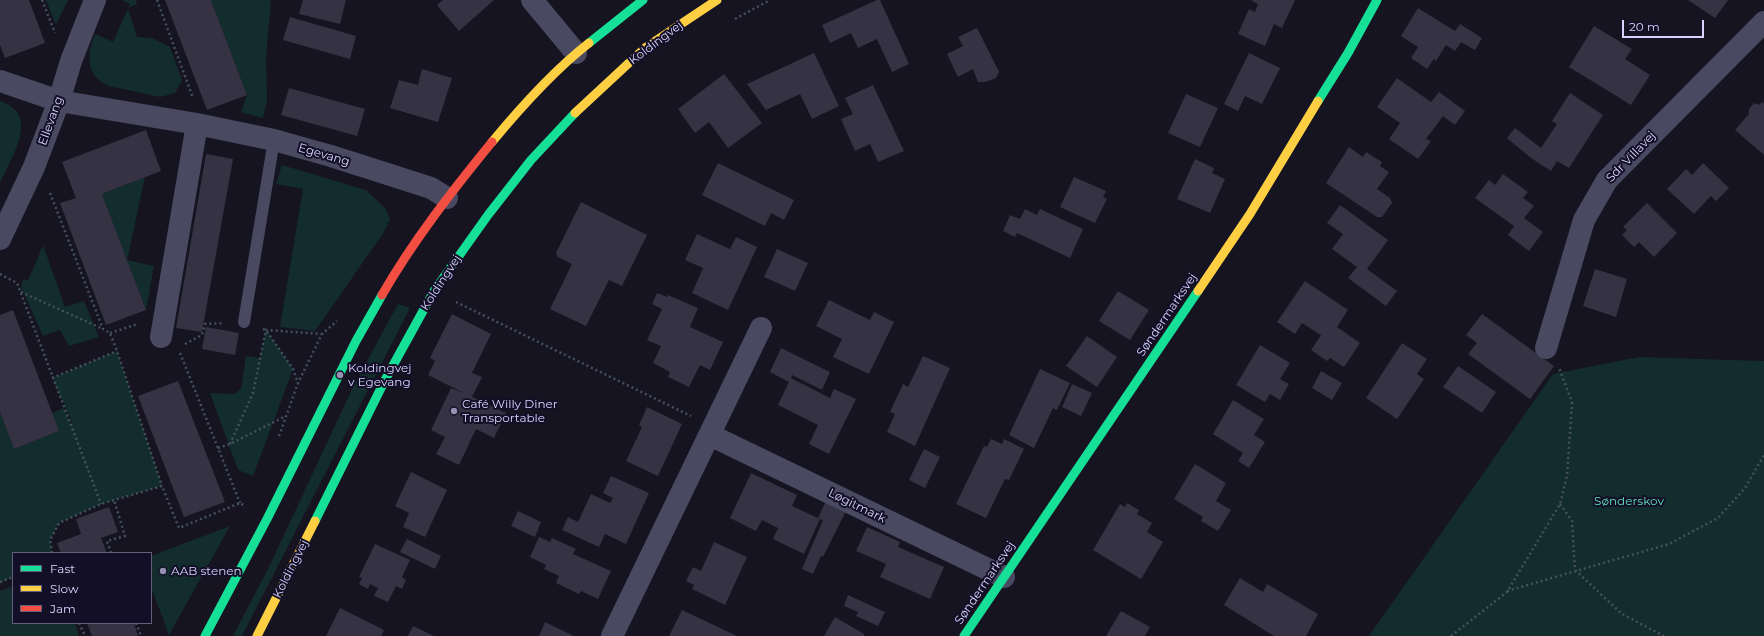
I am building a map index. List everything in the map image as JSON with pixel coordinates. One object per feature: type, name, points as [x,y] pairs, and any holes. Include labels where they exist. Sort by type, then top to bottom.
[{"type":"main road","points":[[205,636],[270,512],[356,341],[397,269],[447,198],[521,108],[576,53],[643,0]]},
{"type":"main road","name":"Koldingvej","points":[[257,636],[385,380],[434,291],[488,215],[531,160],[578,110],[645,48],[716,0]]},
{"type":"main road","name":"Søndermarksvej","points":[[964,636],[1250,214],[1348,53],[1377,0]]},
{"type":"street","name":"Ellevang","points":[[0,239],[34,167],[59,101],[71,61],[95,0]]},
{"type":"street","points":[[532,0],[576,53]]},
{"type":"street","name":"Sdr Villavej","points":[[1546,348],[1584,220],[1607,180],[1764,22]]},
{"type":"street","name":"Egevang","points":[[0,81],[59,101],[197,124],[274,140],[431,188],[447,198]]},
{"type":"street","points":[[169,342],[197,124]]},
{"type":"street","points":[[612,636],[761,328]]},
{"type":"street","name":"Løgitmark","points":[[712,431],[1004,577]]},
{"type":"lane","points":[[244,322],[274,140]]},
{"type":"path","points":[[157,0],[196,105],[197,124]]},
{"type":"path","points":[[729,22],[770,0]]},
{"type":"path","points":[[34,167],[46,185],[103,329]]},
{"type":"path","points":[[0,274],[16,283],[20,292],[101,504]]},
{"type":"path","points":[[20,292],[110,333],[162,486],[179,528],[240,503]]},
{"type":"path","points":[[451,308],[459,295]]},
{"type":"path","points":[[455,301],[712,431]]},
{"type":"path","points":[[250,509],[240,503],[218,448],[169,342],[202,335],[205,324],[244,322],[266,330],[322,334]]},
{"type":"path","points":[[266,330],[293,369],[298,383]]},
{"type":"path","points":[[230,444],[253,393],[266,330]]},
{"type":"path","points":[[1507,592],[1560,504],[1567,476],[1572,402],[1560,370],[1546,348]]},
{"type":"path","points":[[52,378],[117,351]]},
{"type":"path","points":[[218,448],[230,444],[284,417]]},
{"type":"path","points":[[1451,636],[1507,592],[1575,570],[1669,544],[1718,518],[1745,488],[1764,455]]},
{"type":"path","points":[[52,552],[50,540],[59,523],[101,504],[162,486]]},
{"type":"path","points":[[111,552],[106,541],[125,536],[114,500]]},
{"type":"path","points":[[1560,504],[1572,521],[1575,570],[1622,614],[1664,636]]},
{"type":"path","points":[[0,582],[12,576]]},
{"type":"path","points":[[79,624],[85,636]]},
{"type":"path","points":[[136,624],[141,636]]},
{"type":"green space","points":[[46,0],[68,0],[56,25]]},
{"type":"green space","points":[[121,0],[136,0],[137,4],[128,8],[130,4]]},
{"type":"green space","points":[[211,0],[271,0],[266,57],[267,100],[263,118],[241,112],[247,95]]},
{"type":"green space","points":[[128,8],[137,37],[152,38],[170,47],[182,80],[175,93],[160,97],[109,86],[101,82],[92,70],[90,64],[90,49],[95,34],[113,42]]},
{"type":"green space","points":[[0,101],[12,107],[19,116],[21,126],[20,137],[16,149],[0,183]]},
{"type":"green space","points":[[282,165],[366,190],[385,208],[390,219],[384,232],[315,331],[280,327],[303,189],[276,184]]},
{"type":"green space","points":[[145,177],[127,260],[102,194]]},
{"type":"green space","points":[[43,245],[65,307],[84,301],[99,337],[69,346],[60,330],[43,336],[21,287],[23,279],[28,281]]},
{"type":"green space","points":[[127,260],[154,266],[146,310]]},
{"type":"green space","points":[[398,304],[410,308],[242,636],[233,636],[269,567],[354,385]]},
{"type":"green space","points":[[266,330],[293,369],[253,476],[238,470],[210,393],[234,394],[241,389],[246,356],[260,358]]},
{"type":"green space","points":[[117,351],[162,486],[101,504],[59,523],[50,540],[52,552],[12,552],[12,577],[0,583],[0,412],[14,449],[59,431],[52,413],[64,408],[72,427],[71,419],[52,378]]},
{"type":"green space","name":"Sønderskov","points":[[1639,357],[1764,361],[1764,636],[1369,636],[1553,374]]},
{"type":"green space","points":[[230,526],[169,635],[152,590],[152,556]]},
{"type":"green space","points":[[12,586],[12,624],[75,624],[79,636],[0,636],[0,591]]},
{"type":"building","points":[[0,0],[29,0],[45,43],[5,58],[0,45]]},
{"type":"building","points":[[165,0],[211,0],[247,95],[207,110]]},
{"type":"building","points":[[303,0],[346,0],[340,24],[299,14]]},
{"type":"building","points":[[443,0],[494,0],[459,31],[437,5]]},
{"type":"building","points":[[880,0],[909,64],[892,72],[877,39],[858,48],[851,33],[830,43],[822,25]]},
{"type":"building","points":[[1295,0],[1282,28],[1274,24],[1265,46],[1238,34],[1249,9],[1255,12],[1258,4],[1252,1]]},
{"type":"building","points":[[1688,0],[1728,0],[1715,18]]},
{"type":"building","points":[[1418,8],[1455,31],[1460,24],[1482,38],[1475,50],[1461,42],[1455,51],[1446,45],[1436,61],[1434,59],[1427,69],[1411,58],[1418,47],[1401,36]]},
{"type":"building","points":[[290,17],[356,36],[350,59],[283,40]]},
{"type":"building","points":[[1594,26],[1632,49],[1625,59],[1650,75],[1631,105],[1569,67]]},
{"type":"building","points":[[977,28],[999,72],[996,78],[985,82],[978,82],[973,69],[958,77],[947,54],[963,46],[958,37]]},
{"type":"building","points":[[814,53],[839,106],[812,119],[800,94],[766,110],[747,84]]},
{"type":"building","points":[[1249,53],[1280,68],[1262,104],[1245,96],[1238,111],[1224,104]]},
{"type":"building","points":[[422,69],[452,78],[438,122],[390,108],[399,80],[418,85]]},
{"type":"building","points":[[724,74],[762,123],[728,148],[709,122],[695,133],[678,109]]},
{"type":"building","points":[[1397,78],[1431,102],[1439,92],[1465,111],[1455,125],[1443,116],[1426,139],[1431,141],[1418,159],[1389,139],[1400,123],[1377,107]]},
{"type":"building","points":[[873,85],[904,151],[878,162],[870,144],[855,151],[841,119],[853,114],[845,98]]},
{"type":"building","points":[[289,88],[365,109],[357,136],[281,115]]},
{"type":"building","points":[[1570,93],[1603,115],[1569,168],[1557,161],[1551,171],[1531,158],[1507,138],[1515,128],[1541,148],[1557,124],[1552,121]]},
{"type":"building","points":[[1186,94],[1218,108],[1200,147],[1168,133]]},
{"type":"building","points":[[1762,102],[1764,104],[1764,155],[1735,130],[1749,114],[1749,109],[1754,103],[1759,105]]},
{"type":"building","points":[[146,130],[161,171],[102,194],[146,310],[106,325],[60,203],[76,198],[62,162]]},
{"type":"building","points":[[1349,147],[1363,157],[1366,152],[1382,162],[1380,166],[1389,172],[1377,189],[1390,198],[1392,203],[1382,217],[1377,217],[1326,183]]},
{"type":"building","points":[[206,154],[233,159],[202,332],[176,328]]},
{"type":"building","points":[[1195,159],[1214,168],[1212,173],[1225,179],[1210,213],[1177,199]]},
{"type":"building","points":[[718,163],[794,200],[784,220],[771,213],[765,226],[702,195]]},
{"type":"building","points":[[1703,163],[1729,188],[1716,201],[1711,196],[1694,214],[1667,189],[1686,169],[1692,175]]},
{"type":"building","points":[[1503,174],[1528,192],[1523,198],[1534,206],[1524,218],[1543,232],[1529,251],[1508,235],[1514,226],[1475,198],[1489,180],[1495,185]]},
{"type":"building","points":[[1074,177],[1106,191],[1103,197],[1107,199],[1095,223],[1060,207]]},
{"type":"building","points":[[581,202],[647,235],[622,286],[609,280],[586,326],[550,309],[572,264],[558,257],[556,253]]},
{"type":"building","points":[[1647,203],[1677,233],[1654,257],[1639,242],[1634,247],[1622,235],[1627,230],[1623,227]]},
{"type":"building","points":[[1340,205],[1388,240],[1367,269],[1397,291],[1386,306],[1348,278],[1357,267],[1332,249],[1343,234],[1327,223]]},
{"type":"building","points":[[1025,209],[1037,215],[1040,209],[1083,229],[1070,258],[1017,233],[1015,237],[1003,231],[1010,215],[1020,219]]},
{"type":"building","points":[[697,234],[730,249],[736,237],[757,247],[728,310],[692,293],[703,268],[685,260]]},
{"type":"building","points":[[777,249],[808,263],[795,291],[764,277]]},
{"type":"building","points":[[1595,269],[1627,279],[1616,317],[1583,306]]},
{"type":"building","points":[[1305,281],[1348,310],[1337,327],[1360,343],[1344,367],[1330,358],[1327,361],[1311,350],[1321,335],[1302,323],[1295,334],[1277,322]]},
{"type":"building","points":[[1118,291],[1149,310],[1130,340],[1099,321]]},
{"type":"building","points":[[657,293],[667,297],[668,295],[698,308],[690,327],[723,342],[710,370],[700,365],[689,387],[668,377],[670,372],[653,363],[661,346],[647,340],[662,309],[652,304]]},
{"type":"building","points":[[829,300],[870,320],[874,312],[894,322],[869,374],[833,357],[842,339],[816,326]]},
{"type":"building","points":[[13,310],[59,431],[14,449],[0,412],[0,315]]},
{"type":"building","points":[[452,314],[491,334],[472,373],[482,377],[472,397],[506,413],[494,438],[476,429],[459,465],[436,454],[445,437],[431,430],[451,388],[464,393],[428,375],[435,361],[430,358]]},
{"type":"building","points":[[1482,314],[1554,366],[1530,399],[1468,354],[1477,343],[1466,335]]},
{"type":"building","points":[[206,327],[239,333],[235,355],[202,349]]},
{"type":"building","points":[[1087,336],[1117,357],[1097,387],[1066,366]]},
{"type":"building","points":[[1402,343],[1427,359],[1417,374],[1424,379],[1397,419],[1366,398]]},
{"type":"building","points":[[1260,345],[1290,363],[1280,379],[1289,384],[1280,400],[1270,394],[1265,402],[1236,385]]},
{"type":"building","points":[[781,348],[830,372],[822,390],[792,375],[791,378],[830,398],[834,389],[856,399],[829,454],[809,444],[818,425],[778,405],[789,382],[770,372]]},
{"type":"building","points":[[923,356],[950,368],[915,446],[887,432],[895,414],[890,412],[903,384],[908,387]]},
{"type":"building","points":[[1458,366],[1496,392],[1482,413],[1443,387]]},
{"type":"building","points":[[1040,369],[1070,383],[1057,410],[1053,408],[1034,448],[1009,435]]},
{"type":"building","points":[[1321,371],[1342,383],[1332,400],[1312,388]]},
{"type":"building","points":[[178,381],[225,502],[184,517],[138,396]]},
{"type":"building","points":[[1072,384],[1092,393],[1081,416],[1062,407]]},
{"type":"building","points":[[1233,400],[1264,419],[1254,435],[1265,442],[1249,468],[1238,461],[1243,453],[1213,434]]},
{"type":"building","points":[[647,407],[682,424],[658,476],[626,461],[642,427],[639,425]]},
{"type":"building","points":[[991,439],[1002,444],[1004,439],[1024,449],[1009,480],[1005,479],[986,518],[956,504],[984,446],[987,447]]},
{"type":"building","points":[[924,449],[940,457],[925,488],[909,480]]},
{"type":"building","points":[[1195,464],[1226,483],[1216,501],[1231,510],[1218,531],[1201,521],[1203,517],[1174,499]]},
{"type":"building","points":[[411,472],[447,490],[425,537],[403,527],[409,513],[395,506]]},
{"type":"building","points":[[751,473],[797,495],[792,506],[820,519],[804,554],[773,539],[778,528],[762,520],[756,531],[730,518]]},
{"type":"building","points":[[611,476],[649,493],[626,544],[605,534],[599,547],[562,530],[568,517],[578,522],[591,494],[610,503],[613,498],[603,493]]},
{"type":"building","points":[[826,501],[846,511],[823,557],[821,556],[813,574],[802,569],[823,520],[818,518]]},
{"type":"building","points":[[1127,503],[1139,510],[1137,514],[1152,523],[1147,532],[1163,542],[1141,579],[1093,550],[1120,504],[1125,507]]},
{"type":"building","points":[[109,507],[118,532],[101,538],[107,552],[61,552],[57,543],[81,534],[76,519]]},
{"type":"building","points":[[518,511],[541,522],[535,537],[511,526]]},
{"type":"building","points":[[867,527],[900,542],[898,547],[944,567],[930,599],[880,577],[886,564],[856,551]]},
{"type":"building","points":[[539,537],[550,542],[552,538],[576,549],[573,554],[611,571],[598,599],[581,591],[579,594],[556,583],[559,576],[544,569],[546,565],[530,557]]},
{"type":"building","points":[[407,539],[441,556],[435,569],[400,552]]},
{"type":"building","points":[[714,542],[747,557],[725,605],[692,589],[694,585],[686,581],[693,567],[701,571]]},
{"type":"building","points":[[375,544],[410,560],[402,577],[406,580],[402,589],[396,586],[388,602],[374,596],[378,588],[370,584],[368,589],[359,584],[362,578],[359,577]]},
{"type":"building","points":[[1240,578],[1263,592],[1267,584],[1318,614],[1306,636],[1274,636],[1224,605]]},
{"type":"building","points":[[848,595],[885,612],[878,626],[856,616],[858,612],[844,606]]},
{"type":"building","points":[[340,608],[384,630],[381,636],[326,636]]},
{"type":"building","points":[[682,610],[737,636],[669,636]]},
{"type":"building","points":[[1121,611],[1150,627],[1145,636],[1106,636]]},
{"type":"building","points":[[835,617],[864,634],[864,636],[824,636]]},
{"type":"building","points":[[545,622],[574,636],[539,636]]},
{"type":"building","points":[[87,624],[134,624],[138,636],[92,636]]},
{"type":"building","points":[[413,626],[434,636],[408,636]]},
{"type":"traffic: fast","points":[[589,43],[643,0]]},
{"type":"traffic: fast","points":[[1318,101],[1348,53],[1377,0]]},
{"type":"traffic: fast","points":[[315,521],[385,380],[434,291],[488,215],[531,160],[575,113]]},
{"type":"traffic: fast","points":[[964,636],[1198,291]]},
{"type":"traffic: fast","points":[[205,636],[267,519],[356,341],[382,295]]},
{"type":"traffic: slow","points":[[575,113],[645,48],[717,0]]},
{"type":"traffic: slow","points":[[492,142],[538,90],[563,65],[589,43]]},
{"type":"traffic: slow","points":[[1198,291],[1250,214],[1318,101]]},
{"type":"traffic: slow","points":[[257,636],[315,521]]},
{"type":"traffic: jam","points":[[382,295],[407,255],[434,217],[492,142]]},
{"type":"place","name":"Koldingvej v Egevang","points":[[340,375]]},
{"type":"place","name":"Café Willy Diner Transportable","points":[[454,411]]},
{"type":"place","name":"AAB stenen","points":[[163,571]]}]
